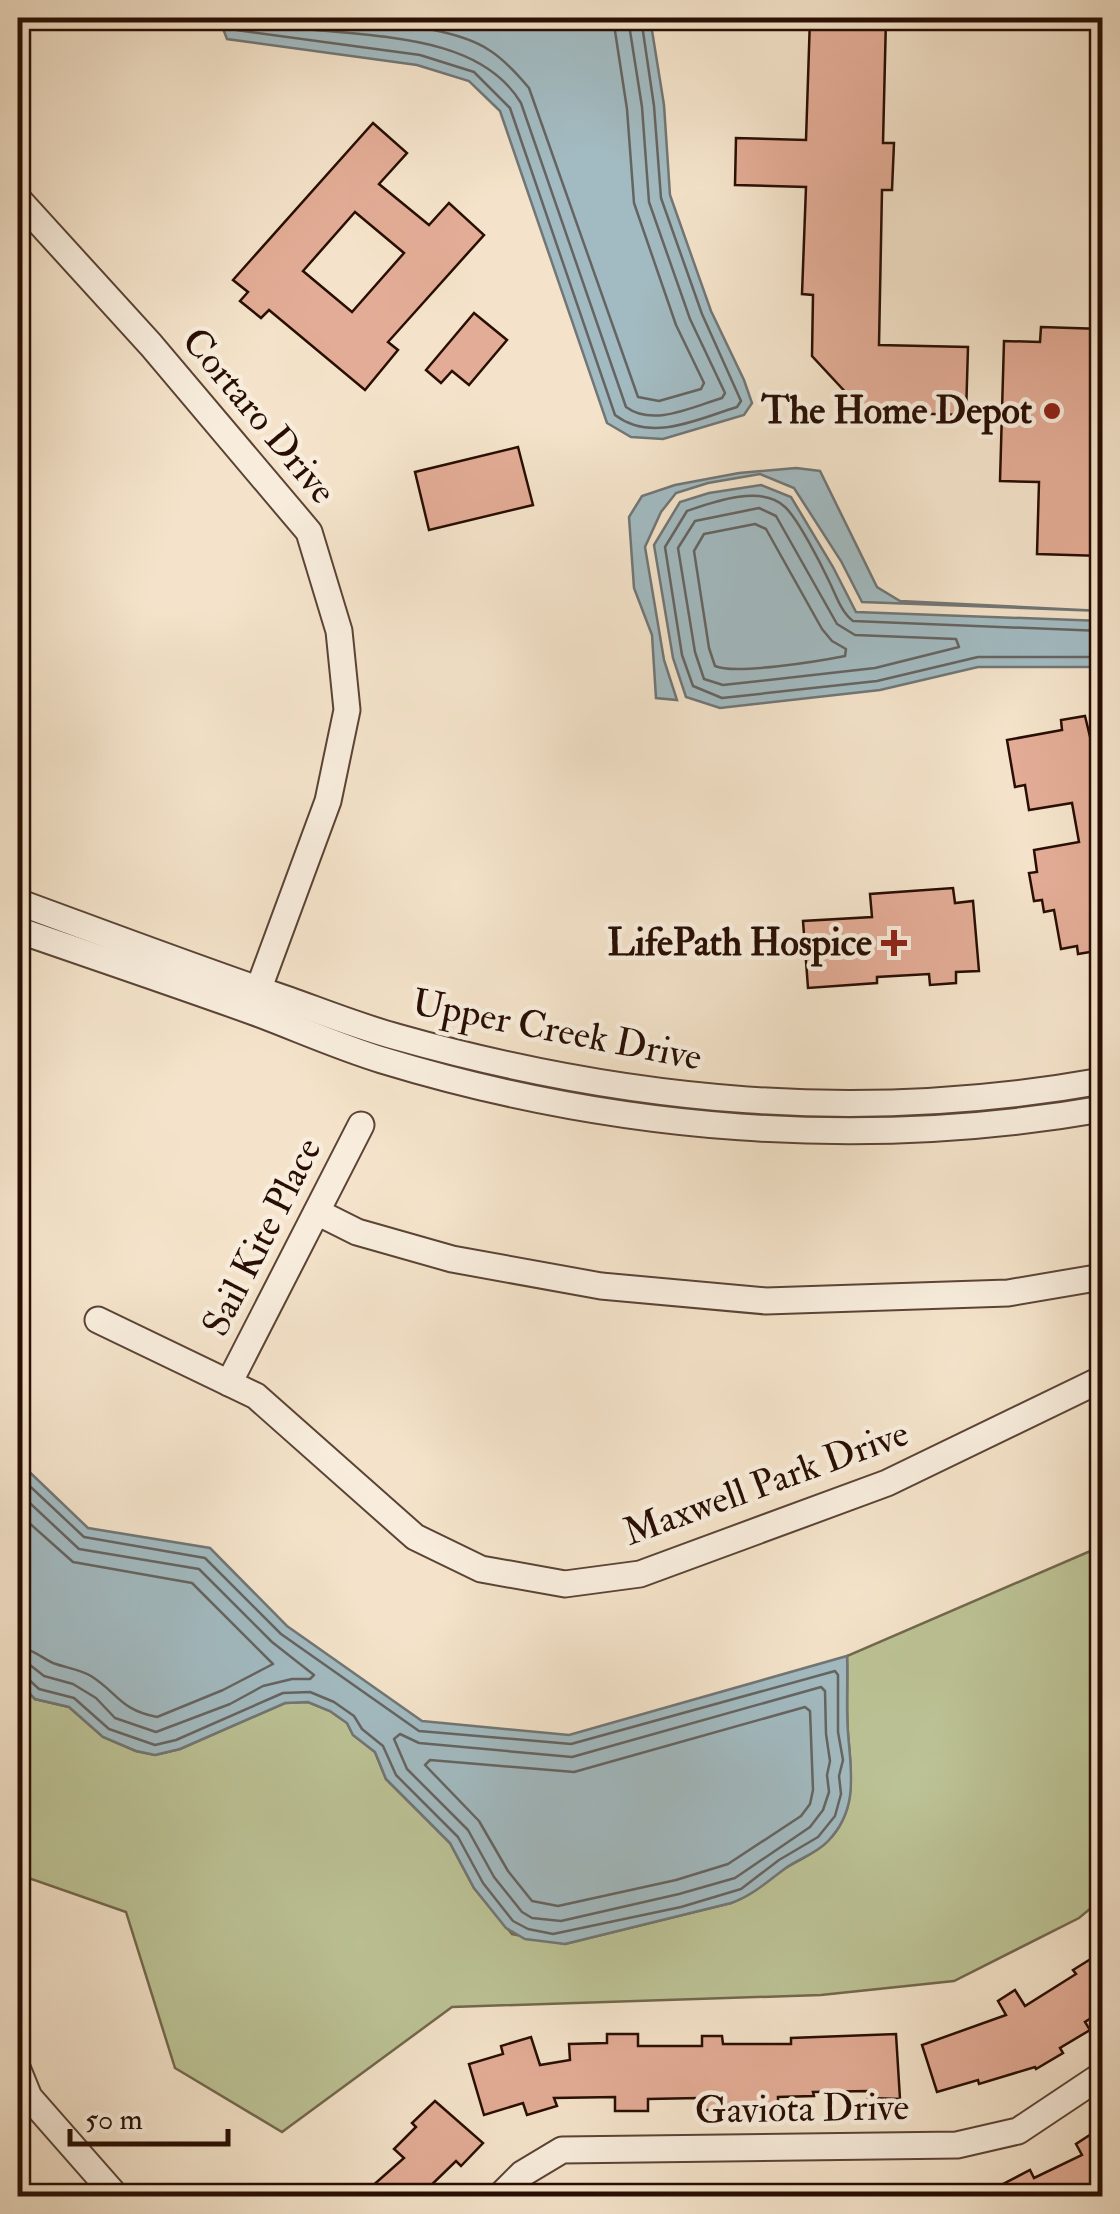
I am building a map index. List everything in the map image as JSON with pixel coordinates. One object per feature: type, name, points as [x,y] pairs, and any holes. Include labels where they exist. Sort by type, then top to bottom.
[{"type":"street","name":"Cortaro Drive","points":[[18,200],[151,344],[309,532],[339,632],[347,710],[328,801],[254,1000]]},
{"type":"street","name":"Upper Creek Drive","points":[[18,902],[254,1000],[380,1060],[505,1093],[601,1112],[795,1130],[894,1132],[974,1127],[1102,1109]]},
{"type":"street","name":"Upper Creek Drive","points":[[18,930],[254,1000],[508,1066],[607,1085],[720,1100],[894,1104],[1038,1092],[1102,1081]]},
{"type":"street","name":"Sail Kite Place","points":[[230,1384],[361,1125]]},
{"type":"street","points":[[317,1212],[357,1232],[452,1260],[601,1286],[748,1300],[1008,1293],[1102,1277]]},
{"type":"street","name":"Maxwell Park Drive","points":[[98,1320],[256,1396],[415,1538],[481,1569],[565,1584],[640,1574],[887,1483],[1102,1379]]},
{"type":"street","points":[[18,2070],[29,2097],[116,2196]]},
{"type":"street","name":"Gaviota Drive","points":[[500,2196],[522,2174],[562,2150],[957,2145],[1018,2131],[1102,2075]]},
{"type":"green space","points":[[1102,1546],[1102,1899],[1079,1918],[954,1981],[821,1995],[452,2007],[282,2132],[175,2068],[126,1912],[23,1876],[18,1887],[18,1682],[35,1699],[69,1707],[103,1737],[155,1755],[180,1749],[285,1703],[308,1702],[330,1711],[375,1752],[386,1779],[450,1843],[474,1888],[512,1934],[565,1944],[731,1903],[820,1848],[838,1829],[848,1803],[851,1776],[847,1656]]},
{"type":"water","points":[[219,18],[650,18],[664,105],[670,195],[711,311],[752,403],[744,415],[663,439],[631,437],[607,423],[500,111],[469,81],[417,65],[227,39]]},
{"type":"water","points":[[796,468],[820,471],[877,587],[900,601],[1102,611],[862,602],[794,488],[760,474],[708,483],[676,493],[661,512],[645,547],[664,660],[677,700],[656,698],[652,635],[634,588],[629,517],[642,496],[675,485]]},
{"type":"water","points":[[761,485],[791,497],[856,612],[1102,621],[1102,667],[978,667],[880,690],[720,708],[686,697],[673,658],[654,545],[680,502]]},
{"type":"water","points":[[18,1461],[88,1528],[210,1548],[287,1626],[422,1721],[569,1735],[847,1656],[851,1790],[845,1816],[823,1846],[731,1903],[565,1944],[525,1939],[506,1928],[474,1888],[450,1843],[386,1779],[375,1752],[330,1711],[308,1702],[285,1703],[180,1749],[155,1755],[103,1737],[69,1707],[35,1699],[18,1682]]},
{"type":"building","points":[[810,18],[886,18],[883,143],[894,143],[892,190],[882,190],[879,345],[968,347],[966,415],[864,412],[812,356],[813,295],[802,294],[806,187],[735,185],[736,138],[806,140]]},
{"type":"building","points":[[373,123],[407,153],[379,184],[429,225],[449,203],[484,235],[388,342],[398,350],[365,390],[269,310],[261,318],[240,301],[248,292],[233,280]],"holes":[[[355,212],[404,253],[352,312],[303,271]]]},
{"type":"building","points":[[474,313],[507,340],[469,385],[452,371],[441,383],[426,370]]},
{"type":"building","name":"The Home Depot","points":[[1041,327],[1102,329],[1102,556],[1037,554],[1039,482],[1000,481],[1004,341],[1040,342]]},
{"type":"building","points":[[518,447],[533,505],[429,530],[415,472]]},
{"type":"building","points":[[1085,716],[1092,745],[1102,744],[1102,950],[1078,954],[1077,946],[1061,949],[1054,910],[1044,912],[1042,900],[1034,901],[1029,873],[1037,872],[1034,850],[1079,842],[1072,803],[1029,810],[1025,785],[1015,787],[1007,740],[1062,730],[1061,720]]},
{"type":"building","points":[[953,888],[955,903],[973,901],[979,971],[956,972],[956,983],[930,985],[929,974],[808,988],[803,921],[872,917],[870,894]]},
{"type":"building","points":[[1102,1952],[1102,2011],[1085,2022],[1090,2030],[1060,2048],[1063,2053],[1036,2069],[937,2092],[922,2045],[1006,2015],[998,2001],[1015,1990],[1025,2006],[1076,1974],[1073,1970]]},
{"type":"building","points":[[607,2034],[638,2034],[638,2046],[702,2046],[702,2036],[722,2036],[723,2044],[791,2044],[791,2038],[896,2034],[900,2099],[868,2098],[868,2091],[813,2092],[814,2096],[778,2097],[778,2110],[700,2110],[699,2098],[648,2099],[648,2111],[615,2111],[615,2097],[554,2098],[557,2106],[527,2115],[523,2103],[484,2115],[469,2064],[503,2054],[501,2046],[531,2037],[540,2065],[570,2060],[569,2044],[607,2043]]},
{"type":"building","points":[[435,2101],[483,2143],[461,2166],[456,2161],[420,2196],[361,2196],[404,2158],[394,2149],[416,2127],[412,2123]]},
{"type":"building","points":[[1102,2127],[1102,2196],[1009,2196],[1003,2184],[1030,2170],[1034,2178],[1082,2155],[1076,2144]]},
{"type":"place","name":"The Home Depot","points":[[1052,411]]},
{"type":"place","name":"LifePath Hospice","points":[[894,943]]}]
